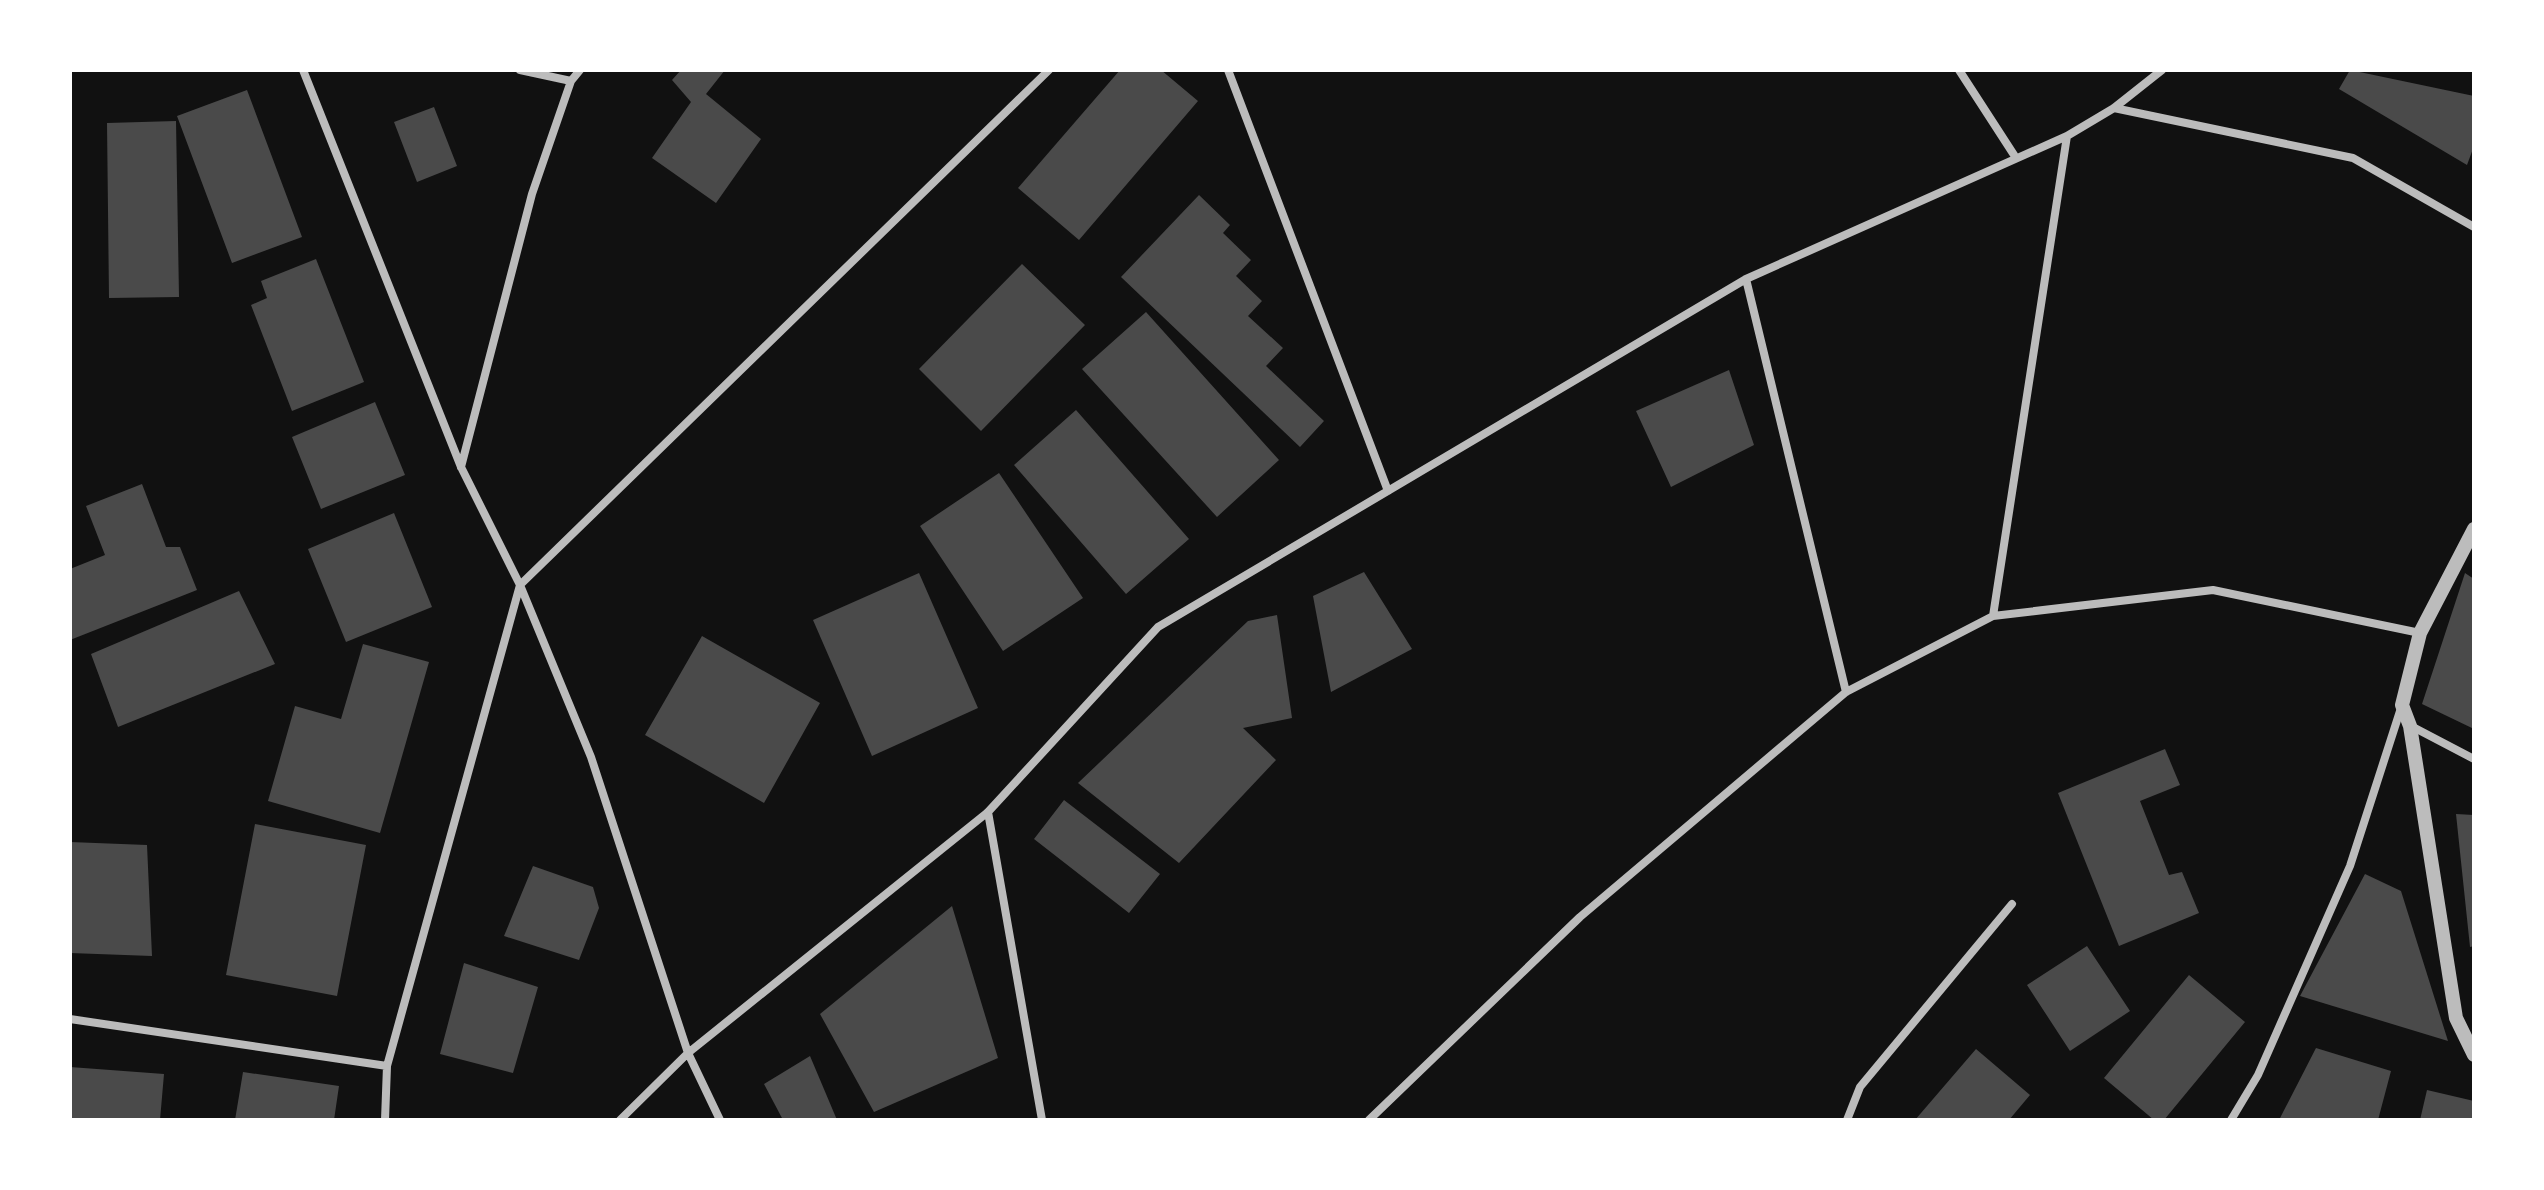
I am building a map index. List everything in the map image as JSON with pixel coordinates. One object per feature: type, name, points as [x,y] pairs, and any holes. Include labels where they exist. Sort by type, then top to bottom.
[{"type":"street","points":[[303,70],[461,467],[520,585],[591,757],[688,1053],[720,1120]]},
{"type":"street","points":[[520,70],[571,81]]},
{"type":"street","points":[[461,467],[532,194],[571,81],[580,70]]},
{"type":"street","points":[[385,1120],[387,1066],[520,585],[1049,70]]},
{"type":"street","points":[[1228,70],[1388,491]]},
{"type":"street","points":[[1959,70],[2016,158]]},
{"type":"street","points":[[620,1120],[688,1053],[988,812],[1158,627],[1746,279],[2067,136],[2114,108],[2162,70]]},
{"type":"street","points":[[2114,108],[2353,158],[2474,227]]},
{"type":"street","points":[[1993,616],[2067,136]]},
{"type":"street","points":[[1746,279],[1846,692]]},
{"type":"street","points":[[2231,1120],[2258,1075],[2350,866],[2402,705],[2420,633],[2474,529]]},
{"type":"street","points":[[1369,1120],[1580,917],[1846,692],[1993,616],[2213,590],[2420,633]]},
{"type":"street","points":[[2402,705],[2410,726],[2456,1018],[2474,1055]]},
{"type":"street","points":[[2410,726],[2474,759]]},
{"type":"street","points":[[988,812],[1042,1120]]},
{"type":"street","points":[[1847,1120],[1860,1087],[2012,904]]},
{"type":"street","points":[[70,1019],[387,1066]]},
{"type":"building","points":[[681,70],[725,70],[706,94],[761,139],[716,203],[652,158],[691,102],[672,80]]},
{"type":"building","points":[[1120,70],[1161,70],[1198,101],[1079,240],[1018,188]]},
{"type":"building","points":[[2350,70],[2474,96],[2474,146],[2467,165],[2339,89]]},
{"type":"building","points":[[247,90],[302,237],[232,263],[177,116]]},
{"type":"building","points":[[434,107],[457,166],[417,182],[394,122]]},
{"type":"building","points":[[176,121],[179,297],[109,298],[107,123]]},
{"type":"building","points":[[1199,195],[1230,225],[1223,233],[1251,260],[1236,276],[1262,301],[1248,316],[1283,348],[1266,366],[1324,421],[1300,447],[1121,277]]},
{"type":"building","points":[[316,259],[364,382],[292,411],[251,305],[267,298],[261,281]]},
{"type":"building","points":[[1022,264],[1085,325],[981,431],[919,369]]},
{"type":"building","points":[[1146,312],[1279,460],[1217,517],[1082,369]]},
{"type":"building","points":[[1729,370],[1754,445],[1671,487],[1636,411]]},
{"type":"building","points":[[375,402],[405,475],[321,509],[292,437]]},
{"type":"building","points":[[1076,410],[1189,539],[1126,594],[1014,465]]},
{"type":"building","points":[[999,473],[1083,598],[1003,651],[920,526]]},
{"type":"building","points":[[142,484],[166,547],[180,547],[197,590],[70,640],[70,569],[105,555],[86,506]]},
{"type":"building","points":[[394,513],[432,607],[346,642],[308,549]]},
{"type":"building","points":[[1364,572],[1412,649],[1331,692],[1313,596]]},
{"type":"building","points":[[919,573],[978,708],[872,756],[813,620]]},
{"type":"building","points":[[2465,573],[2474,579],[2474,729],[2422,704]]},
{"type":"building","points":[[239,591],[275,664],[118,727],[91,654]]},
{"type":"building","points":[[1277,615],[1292,718],[1243,728],[1276,760],[1179,863],[1078,783],[1248,621]]},
{"type":"building","points":[[702,636],[820,703],[764,803],[645,735]]},
{"type":"building","points":[[363,644],[429,662],[380,833],[268,801],[295,706],[341,719]]},
{"type":"building","points":[[2165,749],[2180,785],[2140,801],[2169,875],[2182,872],[2199,913],[2119,946],[2058,793]]},
{"type":"building","points":[[1064,800],[1160,874],[1129,913],[1034,839]]},
{"type":"building","points":[[2456,814],[2474,815],[2474,946],[2470,947]]},
{"type":"building","points":[[255,824],[366,845],[337,996],[226,975]]},
{"type":"building","points":[[70,842],[147,845],[152,956],[70,953]]},
{"type":"building","points":[[533,866],[593,887],[599,908],[579,960],[504,936]]},
{"type":"building","points":[[2365,874],[2401,891],[2448,1041],[2300,996]]},
{"type":"building","points":[[952,906],[998,1058],[874,1112],[820,1014]]},
{"type":"building","points":[[2087,946],[2130,1011],[2070,1051],[2027,985]]},
{"type":"building","points":[[464,963],[538,987],[513,1073],[440,1054]]},
{"type":"building","points":[[2189,975],[2245,1022],[2164,1120],[2154,1120],[2104,1078]]},
{"type":"building","points":[[2316,1048],[2391,1071],[2378,1120],[2279,1120]]},
{"type":"building","points":[[1976,1049],[2030,1095],[2009,1120],[1915,1120]]},
{"type":"building","points":[[810,1056],[837,1120],[783,1120],[764,1084]]},
{"type":"building","points":[[70,1067],[164,1074],[160,1120],[70,1120]]},
{"type":"building","points":[[243,1072],[339,1086],[334,1120],[235,1120]]},
{"type":"building","points":[[2427,1090],[2474,1101],[2474,1120],[2420,1120]]}]
